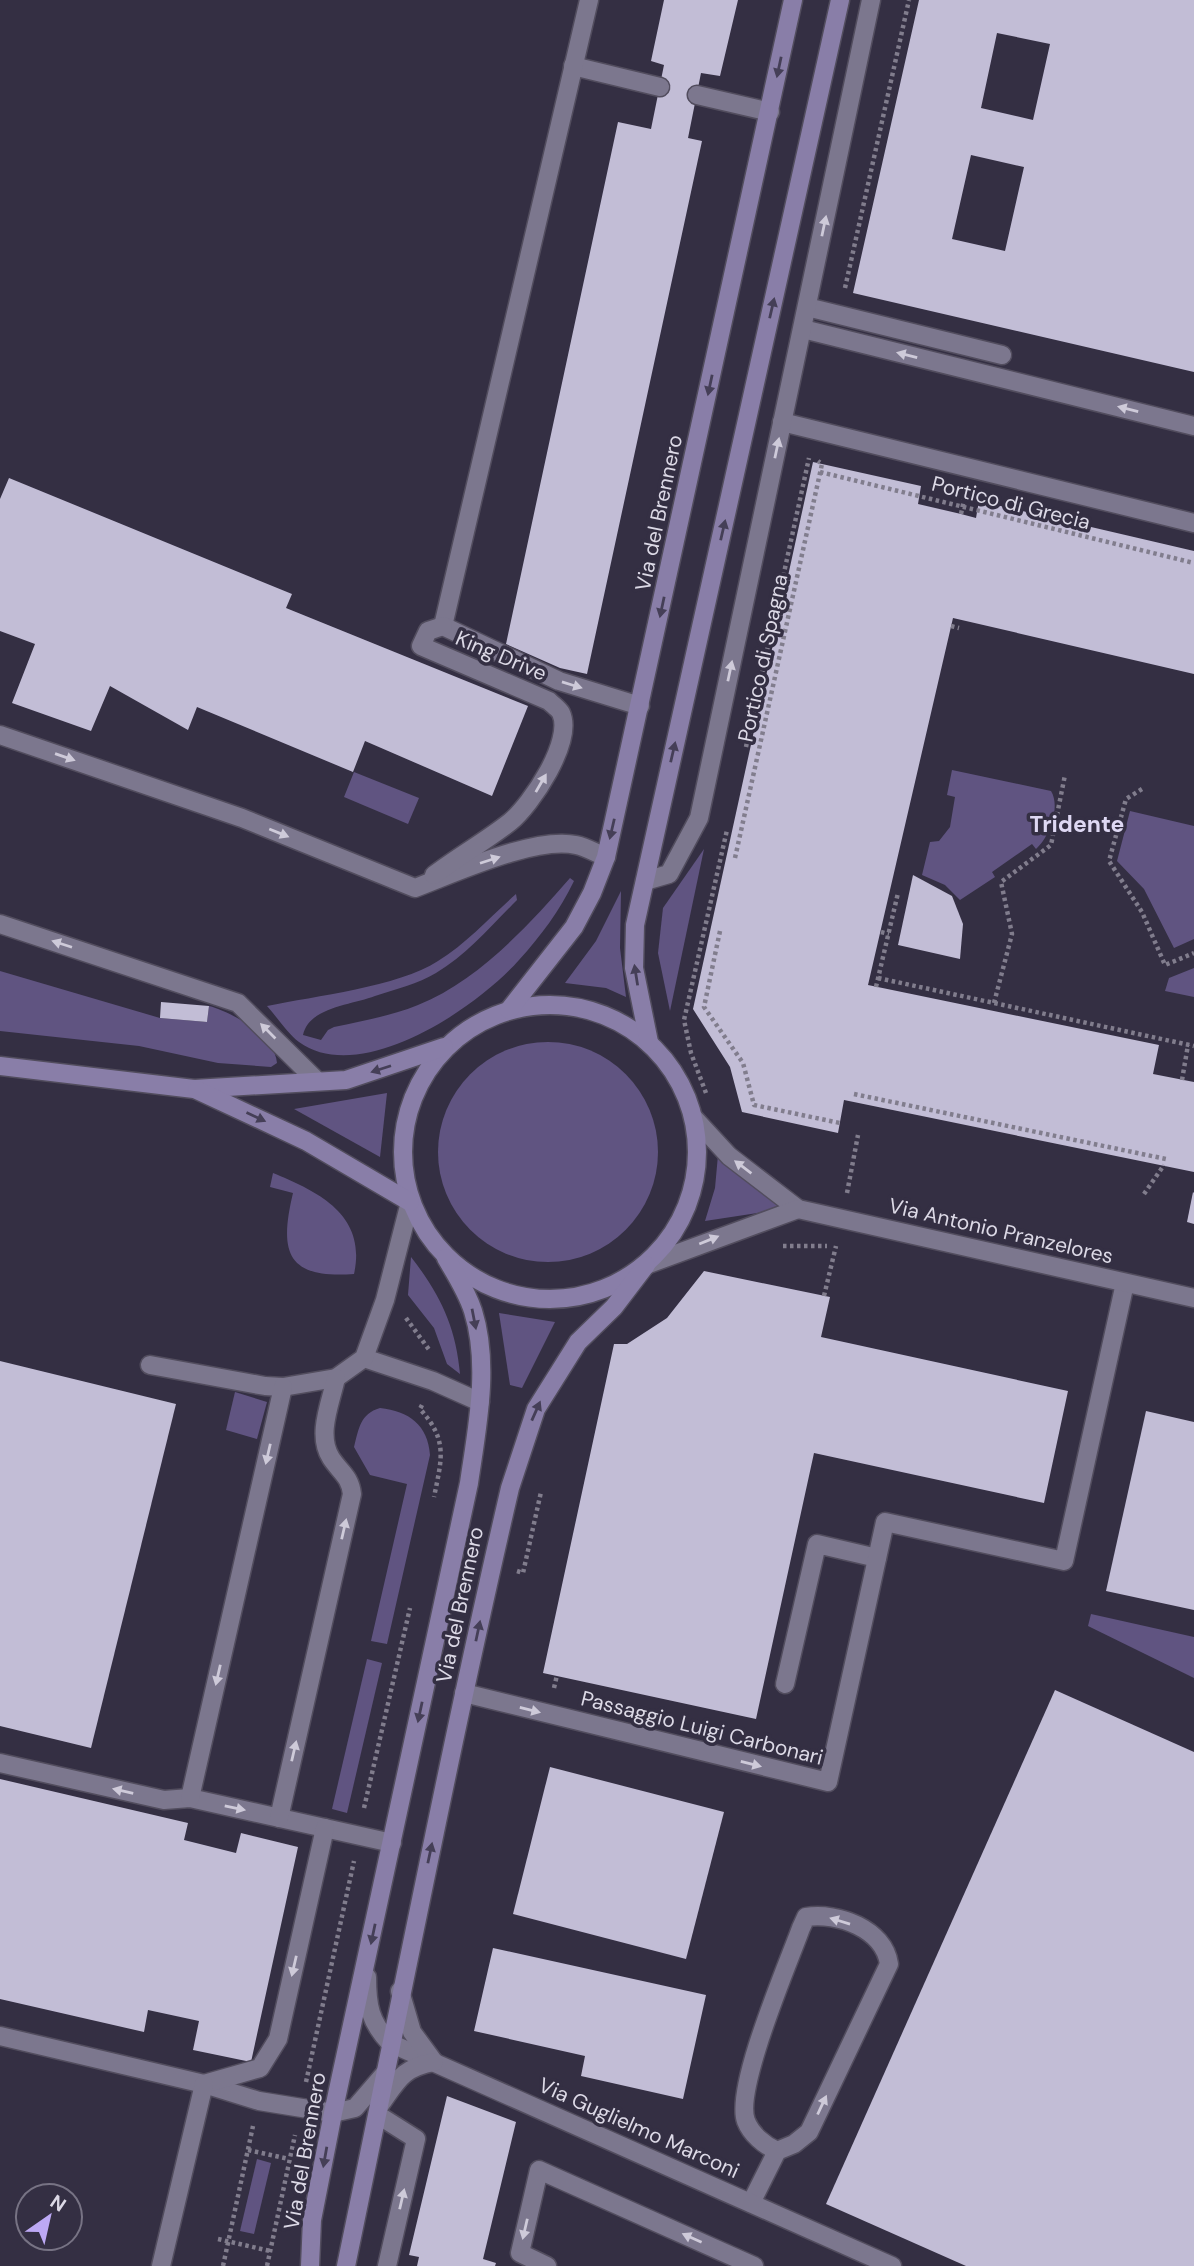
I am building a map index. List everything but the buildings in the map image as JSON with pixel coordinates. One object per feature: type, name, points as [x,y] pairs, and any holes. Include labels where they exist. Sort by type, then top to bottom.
[{"type":"main road","name":"Via del Brennero","points":[[509,1010],[574,927],[606,857],[793,0]]},
{"type":"main road","points":[[649,1042],[634,968],[635,925],[840,0]]},
{"type":"main road","points":[[549,1004],[585,1008],[619,1021],[649,1042],[677,1076],[694,1118],[698,1152],[694,1186],[683,1218],[667,1243],[646,1265],[610,1287],[574,1298],[540,1300],[513,1295],[477,1281],[446,1258],[429,1237],[410,1202],[402,1145],[408,1110],[423,1076],[446,1047],[476,1023],[509,1010],[549,1004]]},
{"type":"main road","points":[[0,1066],[194,1089],[346,1080],[446,1047]]},
{"type":"main road","points":[[194,1089],[306,1141],[410,1202]]},
{"type":"main road","name":"Via del Brennero","points":[[310,2266],[312,2220],[333,2112],[469,1483],[480,1402],[481,1366],[474,1312],[446,1258]]},
{"type":"main road","name":"Via del Brennero","points":[[346,2266],[379,2110],[400,1992],[510,1488],[536,1409],[578,1342],[614,1307],[646,1265]]},
{"type":"street","points":[[589,0],[443,626],[559,681],[640,706]]},
{"type":"street","points":[[645,881],[669,874],[699,818],[872,0]]},
{"type":"street","points":[[573,66],[660,87]]},
{"type":"street","points":[[697,95],[770,112]]},
{"type":"street","points":[[807,307],[1002,355]]},
{"type":"street","points":[[803,329],[1194,426]]},
{"type":"street","points":[[782,422],[1194,523]]},
{"type":"street","name":"King Drive","points":[[415,888],[510,822],[531,801],[556,753],[563,724],[560,711],[550,701],[421,646],[428,631],[443,626]]},
{"type":"street","points":[[0,735],[242,818],[415,888],[490,859],[554,844],[576,845],[606,857]]},
{"type":"street","points":[[0,924],[238,1003],[316,1080]]},
{"type":"street","name":"Via Antonio Pranzelores","points":[[694,1118],[729,1156],[798,1209],[1194,1298]]},
{"type":"street","points":[[150,1365],[265,1387],[283,1387],[336,1378],[364,1358],[385,1300],[410,1202]]},
{"type":"street","points":[[646,1265],[798,1209]]},
{"type":"street","name":"Passaggio Luigi Carbonari","points":[[464,1693],[828,1782],[885,1522],[1065,1562],[1125,1283]]},
{"type":"street","points":[[364,1358],[433,1381],[480,1402]]},
{"type":"street","points":[[279,1818],[352,1494],[351,1480],[330,1456],[324,1435],[336,1378]]},
{"type":"street","points":[[190,1798],[283,1387]]},
{"type":"street","points":[[785,1685],[817,1544],[877,1558]]},
{"type":"street","points":[[0,1763],[164,1800],[190,1798],[392,1843]]},
{"type":"street","points":[[204,2084],[260,2068],[278,2039],[325,1828]]},
{"type":"street","points":[[751,2203],[776,2151],[794,2144],[809,2132],[889,1964],[887,1949],[876,1936],[821,1915],[806,1917],[801,1928],[758,2044],[745,2104],[746,2120],[755,2135],[776,2151]]},
{"type":"street","name":"Via del Brennero","points":[[367,1962],[367,1998],[375,2027],[390,2043]]},
{"type":"street","name":"Via del Brennero","points":[[400,1992],[412,2032],[435,2062]]},
{"type":"street","points":[[0,2036],[204,2084],[259,2101],[333,2112],[355,2108],[386,2072]]},
{"type":"street","points":[[390,2043],[435,2062]]},
{"type":"street","points":[[387,2266],[416,2139],[379,2110],[402,2073],[415,2065],[435,2062]]},
{"type":"street","name":"Via Guglielmo Marconi","points":[[435,2062],[892,2266]]},
{"type":"street","points":[[161,2266],[204,2084]]},
{"type":"street","points":[[547,2266],[520,2253],[538,2171],[754,2266]]},
{"type":"path","points":[[842,300],[909,0]]},
{"type":"path","points":[[745,751],[810,454]]},
{"type":"path","name":"Portico di Spagna","points":[[735,858],[822,464]]},
{"type":"path","name":"Portico di Grecia","points":[[820,472],[1194,563]]},
{"type":"path","points":[[951,626],[959,628]]},
{"type":"path","points":[[994,1003],[1012,934],[1001,882],[1051,845],[1065,775]]},
{"type":"path","points":[[1142,789],[1126,799],[1109,861],[1142,912],[1165,965],[1194,953]]},
{"type":"path","points":[[710,1099],[691,1053],[684,1020],[714,899],[730,818]]},
{"type":"path","points":[[876,986],[898,893]]},
{"type":"path","points":[[720,931],[704,1007],[743,1063],[754,1105],[840,1123]]},
{"type":"path","points":[[881,932],[889,934]]},
{"type":"path","points":[[878,978],[1191,1046],[1182,1080]]},
{"type":"path","points":[[854,1094],[1166,1159]]},
{"type":"path","points":[[846,1200],[858,1135]]},
{"type":"path","points":[[1144,1194],[1164,1165]]},
{"type":"path","points":[[781,1246],[836,1247],[824,1296]]},
{"type":"path","points":[[404,1316],[432,1355]]},
{"type":"path","points":[[420,1409],[436,1426],[442,1443],[432,1508]]},
{"type":"path","points":[[523,1573],[543,1485]]},
{"type":"path","points":[[363,1810],[412,1601]]},
{"type":"path","points":[[304,2090],[353,1867]]},
{"type":"path","points":[[223,2266],[259,2101]]},
{"type":"path","points":[[267,2266],[296,2129]]},
{"type":"path","points":[[248,2150],[289,2159]]},
{"type":"path","points":[[218,2239],[270,2251]]},
{"type":"shaded area","points":[[952,770],[1051,791],[1055,805],[1049,830],[1036,849],[1032,844],[992,872],[995,877],[960,900],[945,885],[922,875],[930,842],[939,841],[950,827],[955,797],[947,795]]},
{"type":"shaded area","points":[[354,772],[419,798],[408,824],[344,797]]},
{"type":"shaded area","points":[[1130,811],[1194,826],[1194,939],[1174,948],[1144,889],[1117,861]]},
{"type":"shaded area","points":[[704,849],[670,1011],[658,953],[663,908]]},
{"type":"shaded area","points":[[570,878],[574,881],[556,912],[519,960],[476,999],[417,1036],[385,1048],[354,1055],[325,1053],[299,1042],[267,1006],[379,984],[421,970],[459,946],[516,894],[517,900],[479,939],[447,966],[414,983],[322,1013],[307,1026],[303,1035],[321,1040],[328,1030],[334,1027],[418,1005],[440,995],[481,967],[537,915]]},
{"type":"shaded area","points":[[621,891],[620,948],[626,997],[606,988],[565,983],[596,941]]},
{"type":"shaded area","points":[[1194,968],[1194,997],[1165,991],[1169,978]]},
{"type":"shaded area","points":[[0,971],[160,1018],[207,1022],[209,1006],[240,1020],[261,1035],[269,1044],[277,1063],[271,1067],[218,1063],[139,1046],[0,1031]]},
{"type":"shaded area","points":[[559,1042],[590,1050],[609,1060],[626,1074],[640,1091],[650,1110],[656,1130],[656,1174],[650,1194],[640,1213],[626,1230],[609,1244],[580,1258],[537,1262],[516,1258],[496,1249],[478,1237],[463,1222],[442,1184],[438,1141],[442,1120],[451,1100],[463,1082],[478,1067],[516,1046]]},
{"type":"shaded area","points":[[387,1093],[380,1157],[294,1109]]},
{"type":"shaded area","points":[[718,1155],[790,1208],[705,1221],[715,1188]]},
{"type":"shaded area","points":[[273,1173],[307,1188],[336,1209],[346,1221],[353,1236],[356,1254],[354,1274],[314,1272],[301,1266],[293,1258],[288,1246],[287,1231],[293,1193],[270,1187]]},
{"type":"shaded area","points":[[411,1257],[445,1312],[455,1341],[460,1374],[447,1364],[434,1328],[408,1295]]},
{"type":"shaded area","points":[[499,1313],[555,1322],[522,1388],[510,1385]]},
{"type":"shaded area","points":[[235,1392],[267,1402],[257,1439],[226,1430]]},
{"type":"shaded area","points":[[380,1408],[400,1412],[415,1421],[425,1435],[430,1455],[387,1644],[371,1641],[407,1484],[370,1475],[354,1447],[364,1418]]},
{"type":"shaded area","points":[[1091,1614],[1194,1637],[1194,1678],[1088,1626]]},
{"type":"shaded area","points":[[367,1659],[382,1663],[347,1813],[332,1809]]},
{"type":"shaded area","points":[[257,2159],[271,2163],[254,2234],[240,2231]]},
{"type":"district","name":"Tridente","points":[[1077,824]]}]
